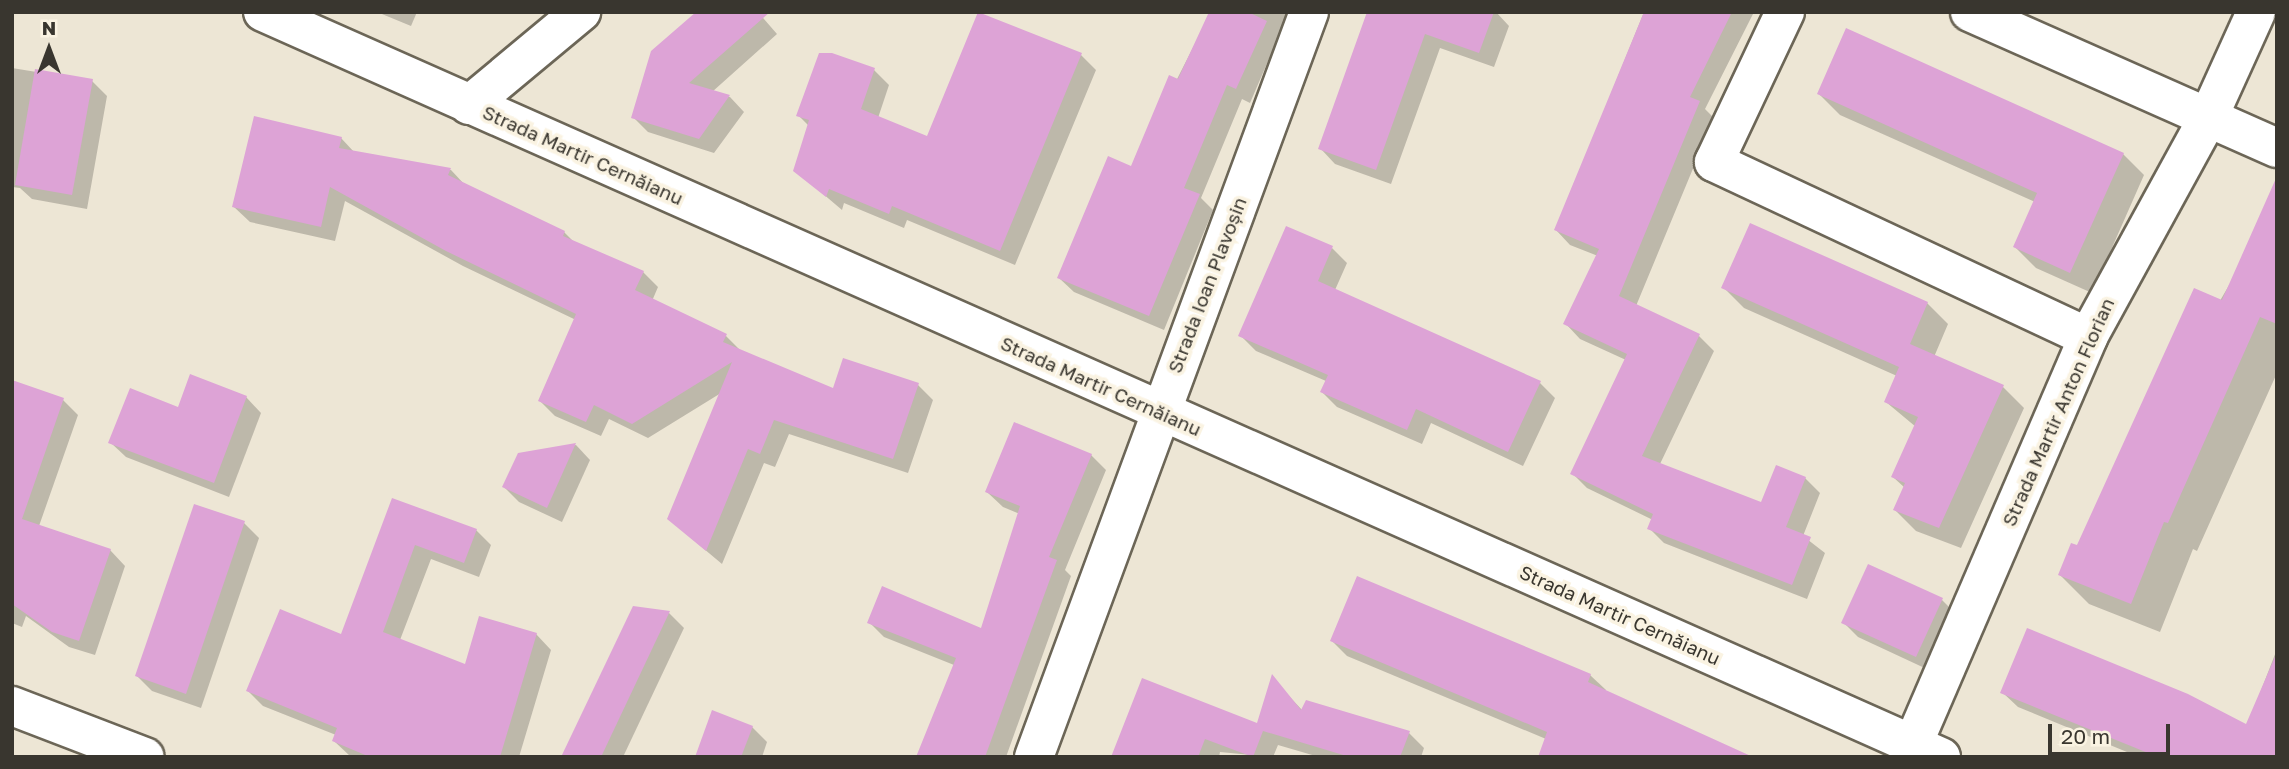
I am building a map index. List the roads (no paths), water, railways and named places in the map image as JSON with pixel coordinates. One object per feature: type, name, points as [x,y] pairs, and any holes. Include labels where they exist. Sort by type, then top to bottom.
[{"type":"street","name":"Strada Martir Cernăianu","points":[[263,12],[1159,412],[1927,750]]},
{"type":"street","points":[[469,105],[582,12]]},
{"type":"street","name":"Strada Ioan Plavoșin","points":[[1034,757],[1159,412],[1309,12]]},
{"type":"street","points":[[1784,12],[1714,162],[2088,337]]},
{"type":"street","points":[[1970,12],[2277,148]]},
{"type":"street","name":"Strada Martir Anton Florian","points":[[1927,750],[2088,337],[2208,118],[2256,12]]},
{"type":"street","points":[[12,706],[145,757]]}]
